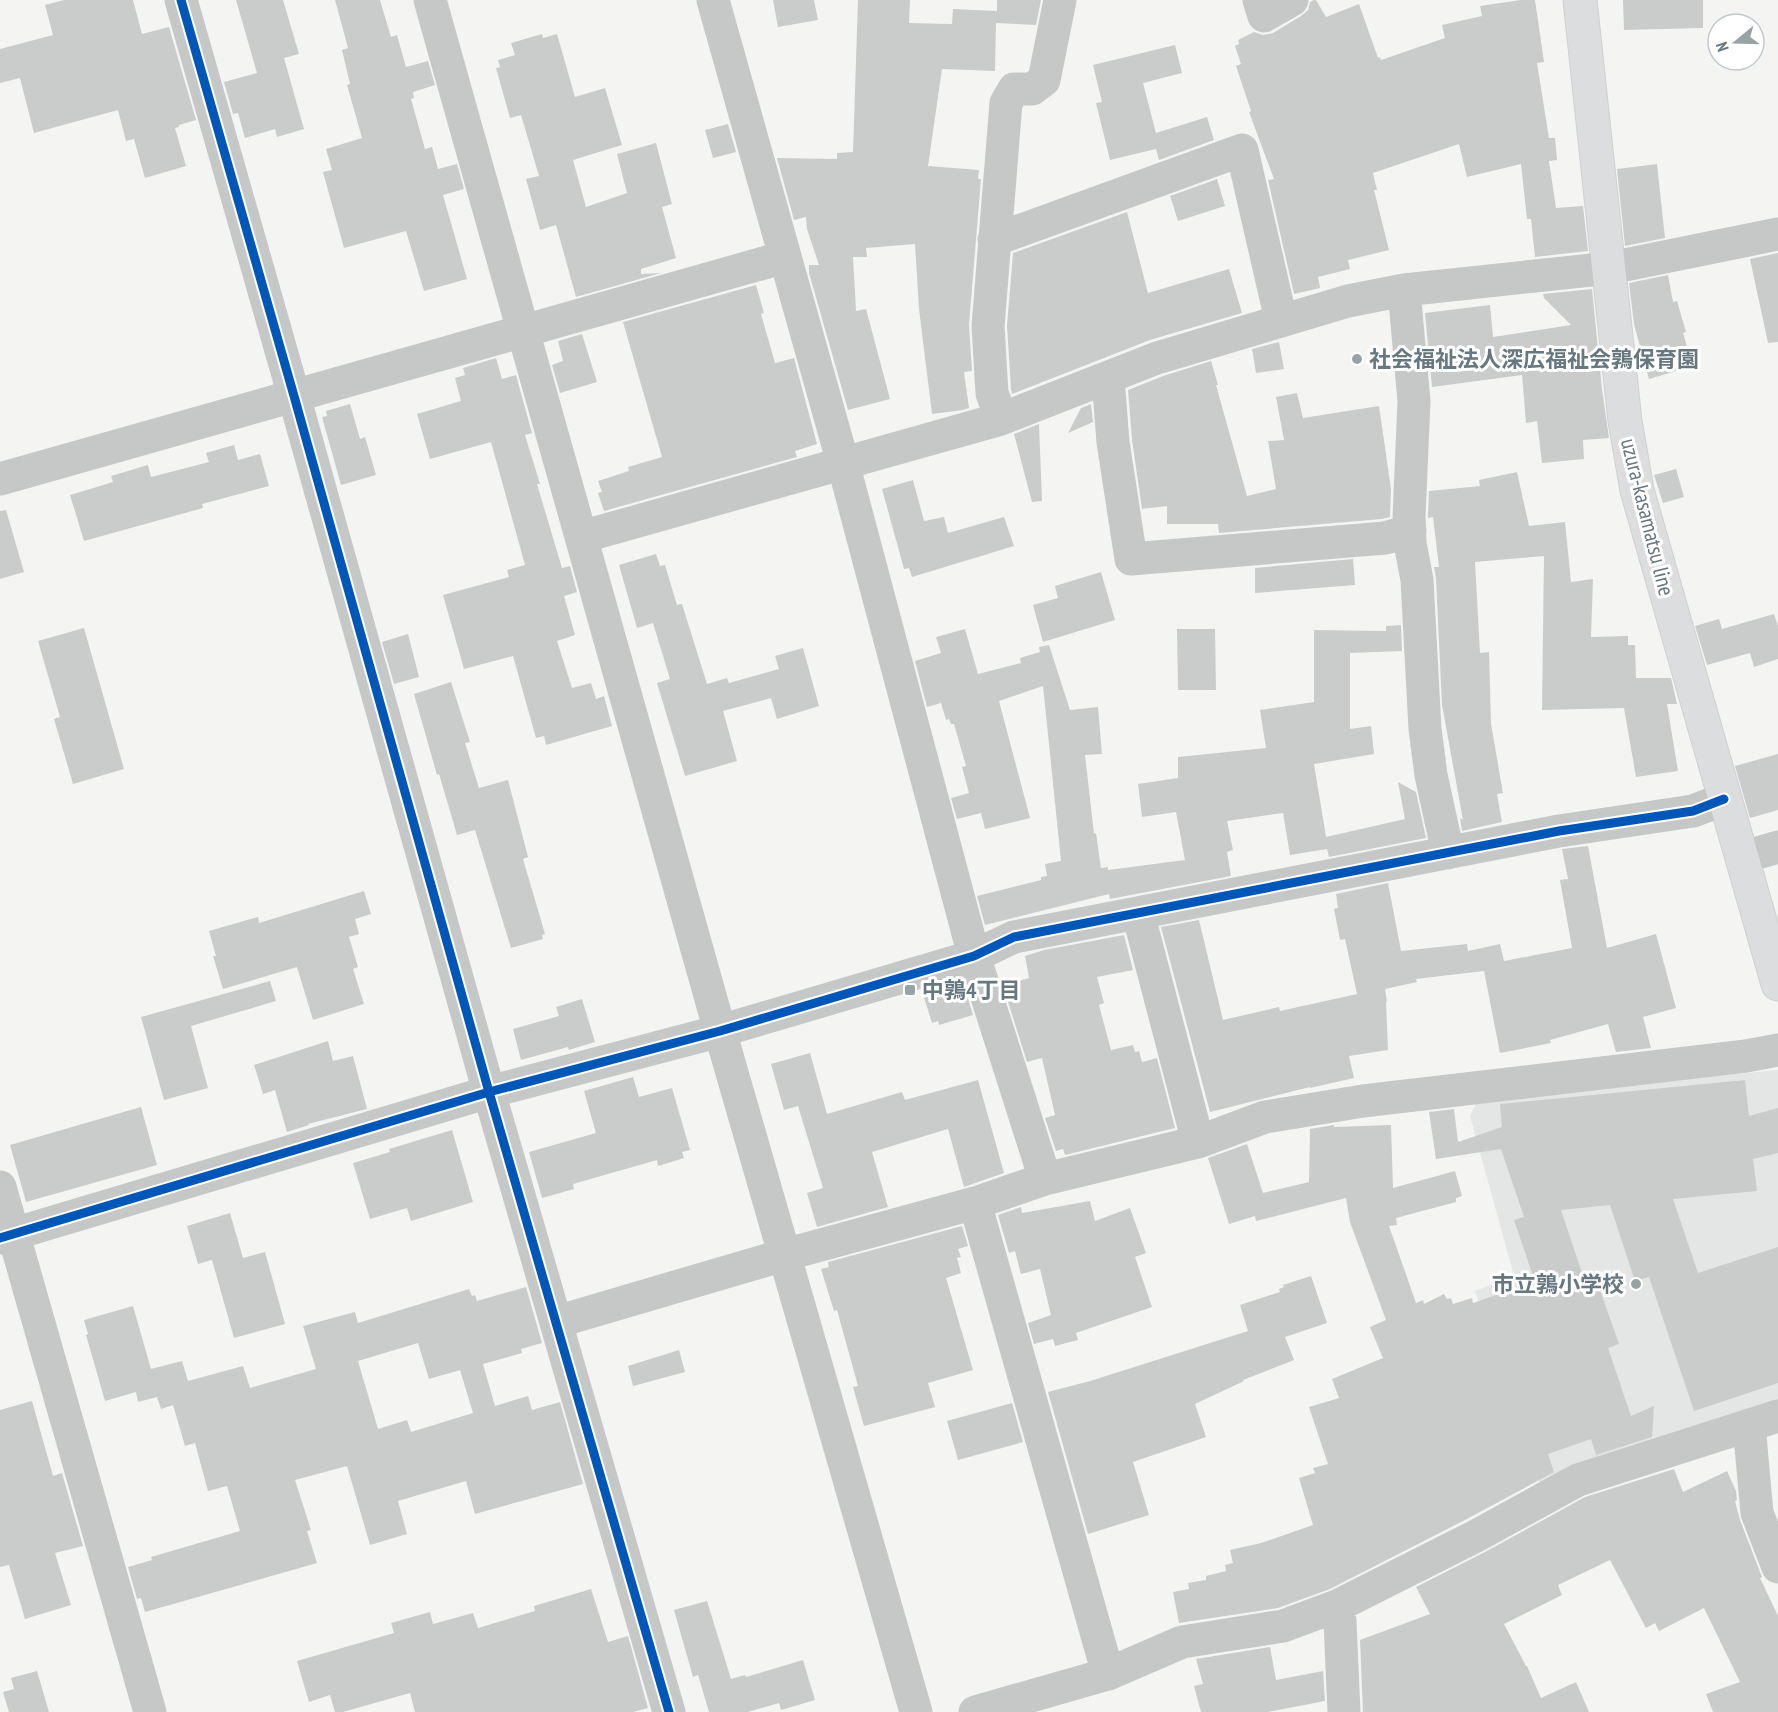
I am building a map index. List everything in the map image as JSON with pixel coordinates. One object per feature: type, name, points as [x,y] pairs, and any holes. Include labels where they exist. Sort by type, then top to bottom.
[{"type":"main road","name":"uzura-kasamatsu line","points":[[1580,0],[1625,421],[1637,489],[1778,984]]},
{"type":"street","points":[[181,0],[489,1092],[669,1712]]},
{"type":"street","points":[[430,0],[720,1031],[916,1712]]},
{"type":"street","points":[[713,0],[843,463],[974,956],[1046,1179]]},
{"type":"street","points":[[1001,420],[992,393],[988,326],[1006,103],[1014,89],[1032,89],[1044,80],[1060,0]]},
{"type":"street","points":[[1258,0],[1264,16],[1292,0]]},
{"type":"street","points":[[994,240],[1242,150],[1281,320]]},
{"type":"street","points":[[581,537],[1001,420],[1157,358],[1348,301],[1404,290],[1610,268],[1778,234]]},
{"type":"street","points":[[0,479],[785,257]]},
{"type":"street","points":[[1404,290],[1414,401],[1410,543],[1417,580],[1425,729],[1431,775],[1448,853]]},
{"type":"street","points":[[1108,378],[1113,442],[1131,559],[1385,538],[1410,531]]},
{"type":"street","points":[[7,1236],[489,1092],[720,1031],[974,956],[1014,937],[1559,831],[1693,811],[1724,799]]},
{"type":"street","points":[[1743,857],[1778,847]]},
{"type":"street","points":[[1138,913],[1198,1142]]},
{"type":"street","points":[[556,1322],[784,1255],[975,1203],[1046,1179],[1198,1142],[1265,1117],[1341,1104],[1734,1058],[1778,1050]]},
{"type":"street","points":[[0,1187],[7,1236],[150,1712]]},
{"type":"street","points":[[975,1203],[1108,1674]]},
{"type":"street","points":[[975,1712],[1108,1674],[1182,1642],[1283,1626],[1336,1606],[1476,1536],[1578,1480],[1764,1420],[1757,1513],[1778,1567]]},
{"type":"street","points":[[1336,1606],[1340,1621],[1344,1712]]},
{"type":"shaded area","name":"市立鶉小学校","points":[[1778,1070],[1778,1408],[1541,1487],[1475,1291],[1514,1276],[1470,1116],[1479,1098]]},
{"type":"building","points":[[64,0],[133,0],[142,34],[169,27],[196,120],[175,128],[186,166],[145,178],[134,139],[126,141],[118,110],[34,133],[20,78],[0,83],[0,49],[53,35],[45,5]]},
{"type":"building","points":[[236,0],[283,0],[299,54],[284,58],[304,129],[277,137],[275,129],[245,138],[238,113],[233,114],[224,82],[257,73]]},
{"type":"building","points":[[335,0],[380,0],[391,37],[397,35],[406,67],[428,61],[435,85],[413,92],[414,98],[411,99],[425,149],[432,147],[438,169],[457,164],[464,189],[443,195],[467,279],[424,291],[406,231],[344,248],[323,172],[332,170],[326,149],[362,138],[347,85],[350,84],[342,50],[348,48]]},
{"type":"building","points":[[773,0],[814,0],[818,20],[778,27]]},
{"type":"building","points":[[858,0],[910,0],[909,23],[952,24],[953,9],[997,11],[997,0],[1041,0],[1036,25],[996,23],[995,71],[942,69],[928,166],[979,170],[978,179],[981,179],[969,325],[972,371],[964,372],[969,408],[963,410],[932,414],[919,309],[915,244],[866,248],[867,257],[853,257],[856,311],[866,309],[890,399],[848,410],[809,273],[809,265],[819,265],[807,229],[806,217],[794,220],[777,158],[837,159],[837,153],[853,152]]},
{"type":"building","points":[[1314,0],[1326,17],[1359,4],[1378,58],[1380,57],[1381,60],[1445,38],[1442,25],[1482,16],[1480,6],[1535,0],[1544,62],[1537,63],[1549,138],[1555,138],[1557,160],[1549,161],[1556,208],[1583,206],[1588,251],[1535,257],[1531,219],[1527,219],[1521,164],[1467,177],[1459,144],[1373,173],[1377,190],[1374,190],[1389,250],[1348,260],[1350,269],[1318,277],[1320,288],[1294,294],[1268,180],[1274,179],[1249,112],[1251,111],[1236,66],[1241,64],[1235,46],[1239,44],[1238,40],[1254,32],[1263,35],[1273,33],[1301,16],[1308,10],[1310,2]]},
{"type":"building","points":[[1623,0],[1703,0],[1703,28],[1624,30]]},
{"type":"building","points":[[542,34],[543,38],[557,34],[575,97],[605,88],[622,145],[573,160],[586,207],[627,193],[617,154],[656,143],[672,204],[662,207],[676,258],[641,269],[641,274],[661,273],[576,297],[556,225],[540,230],[526,179],[539,176],[521,115],[510,118],[496,68],[500,67],[498,60],[515,55],[511,43]]},
{"type":"building","points":[[1175,45],[1182,73],[1143,83],[1156,133],[1207,117],[1214,140],[1159,160],[1156,149],[1110,160],[1096,103],[1102,102],[1093,65]]},
{"type":"building","points":[[728,124],[736,152],[713,158],[705,130]]},
{"type":"building","points":[[1657,164],[1665,238],[1625,246],[1617,169]]},
{"type":"building","points":[[1217,179],[1225,206],[1178,221],[1170,196]]},
{"type":"building","points":[[1127,212],[1148,293],[1229,269],[1242,313],[1150,340],[1012,394],[1007,326],[1013,253]]},
{"type":"building","points":[[1778,253],[1778,342],[1768,343],[1750,259]]},
{"type":"building","points":[[1668,275],[1673,302],[1677,301],[1686,332],[1683,333],[1693,366],[1649,379],[1634,324],[1629,283]]},
{"type":"building","points":[[756,285],[764,313],[761,314],[775,363],[794,358],[817,444],[795,451],[797,457],[604,511],[598,493],[602,492],[598,481],[629,471],[628,467],[662,457],[623,322]]},
{"type":"building","points":[[1592,289],[1609,438],[1583,440],[1584,459],[1542,463],[1537,421],[1526,423],[1522,375],[1432,387],[1425,313],[1490,305],[1493,337],[1571,325],[1544,298],[1543,294]]},
{"type":"building","points":[[582,334],[597,382],[560,393],[552,365],[563,361],[558,341]]},
{"type":"building","points":[[1279,342],[1284,369],[1256,373],[1252,349]]},
{"type":"building","points":[[496,358],[502,379],[516,375],[532,433],[525,435],[540,484],[537,484],[562,568],[570,566],[577,592],[564,596],[575,635],[557,641],[572,688],[591,683],[596,699],[604,696],[612,726],[546,745],[544,736],[536,738],[513,656],[464,669],[443,595],[509,577],[507,570],[525,565],[491,442],[430,459],[417,414],[461,401],[455,378],[465,375],[463,368]]},
{"type":"building","points":[[1211,361],[1247,496],[1276,489],[1268,441],[1284,440],[1276,397],[1297,393],[1303,418],[1379,406],[1391,489],[1390,517],[1219,533],[1218,524],[1167,524],[1167,506],[1142,509],[1132,440],[1128,390]]},
{"type":"building","points":[[350,404],[360,439],[365,437],[376,475],[341,485],[322,417],[327,416],[326,411]]},
{"type":"building","points":[[1091,404],[1093,422],[1068,433],[1081,408]]},
{"type":"building","points":[[1039,424],[1042,501],[1032,502],[1014,434]]},
{"type":"building","points":[[234,445],[238,460],[260,454],[269,486],[202,504],[203,508],[84,541],[70,495],[113,482],[111,476],[148,465],[151,477],[209,462],[206,453]]},
{"type":"building","points":[[1676,469],[1684,497],[1663,503],[1654,475]]},
{"type":"building","points":[[1517,472],[1529,526],[1565,522],[1571,582],[1593,579],[1591,637],[1628,636],[1628,645],[1635,645],[1636,678],[1671,678],[1677,704],[1667,704],[1678,771],[1636,777],[1624,708],[1542,710],[1544,556],[1475,562],[1480,653],[1489,652],[1491,724],[1503,793],[1497,794],[1502,822],[1462,831],[1460,818],[1463,820],[1442,705],[1434,567],[1439,567],[1433,517],[1428,518],[1429,491],[1480,486],[1479,480]]},
{"type":"building","points":[[913,480],[924,521],[944,517],[948,533],[1004,517],[1014,546],[912,577],[909,568],[904,569],[882,489]]},
{"type":"building","points":[[6,510],[24,572],[0,579],[0,511]]},
{"type":"building","points":[[656,554],[660,566],[665,565],[677,605],[682,604],[707,684],[727,678],[729,683],[779,669],[775,656],[803,648],[819,706],[777,719],[771,698],[723,711],[737,761],[685,776],[657,683],[670,679],[653,623],[637,628],[619,565]]},
{"type":"building","points":[[1353,559],[1355,585],[1255,593],[1255,568]]},
{"type":"building","points":[[1101,572],[1115,620],[1043,642],[1033,605],[1058,598],[1055,586]]},
{"type":"building","points":[[1774,614],[1778,626],[1778,659],[1754,667],[1750,653],[1707,665],[1695,626],[1719,619],[1722,629]]},
{"type":"building","points":[[1401,625],[1402,651],[1350,653],[1350,729],[1371,726],[1374,754],[1314,764],[1326,837],[1405,819],[1398,782],[1416,792],[1426,838],[1329,857],[1327,849],[1290,855],[1283,813],[1227,821],[1233,850],[1227,852],[1231,876],[1110,899],[1109,894],[985,925],[977,896],[1041,880],[1041,877],[1047,876],[1045,864],[1061,861],[1043,686],[999,701],[1030,818],[985,829],[981,813],[957,819],[951,798],[969,793],[962,767],[966,766],[954,724],[951,724],[949,719],[946,720],[941,703],[927,707],[915,661],[941,653],[936,637],[965,629],[978,674],[1021,663],[1020,658],[1040,652],[1039,647],[1049,645],[1070,710],[1098,707],[1102,754],[1085,755],[1094,834],[1096,833],[1101,868],[1108,867],[1108,870],[1185,860],[1176,812],[1142,817],[1138,784],[1178,778],[1178,757],[1266,748],[1260,710],[1314,702],[1314,630],[1386,631],[1386,626]]},
{"type":"building","points":[[84,628],[124,769],[73,784],[54,719],[60,717],[38,641]]},
{"type":"building","points":[[1177,629],[1215,629],[1216,690],[1178,690]]},
{"type":"building","points":[[408,634],[419,677],[394,684],[382,642]]},
{"type":"building","points":[[451,682],[470,742],[465,743],[479,788],[508,780],[528,857],[523,859],[545,934],[542,935],[543,939],[511,948],[475,830],[457,835],[414,694]]},
{"type":"building","points":[[1778,754],[1778,810],[1750,818],[1735,766]]},
{"type":"building","points":[[1588,846],[1607,948],[1656,934],[1676,1008],[1643,1017],[1651,1048],[1616,1052],[1608,1024],[1550,1040],[1551,1043],[1500,1053],[1484,971],[1416,979],[1417,982],[1385,989],[1388,1050],[1349,1056],[1354,1078],[1210,1112],[1161,927],[1199,920],[1223,1020],[1279,1007],[1280,1011],[1357,994],[1345,939],[1340,940],[1334,909],[1338,908],[1336,894],[1388,883],[1401,951],[1467,944],[1468,951],[1500,944],[1504,961],[1572,948],[1560,880],[1568,879],[1562,849]]},
{"type":"building","points":[[364,891],[371,914],[355,919],[359,934],[349,937],[358,967],[353,969],[364,1004],[313,1020],[297,967],[223,989],[213,956],[216,956],[209,931],[258,917],[259,923]]},
{"type":"building","points":[[1124,935],[1133,970],[1097,977],[1104,1003],[1099,1005],[1111,1050],[1133,1045],[1135,1052],[1139,1051],[1142,1062],[1157,1058],[1175,1128],[1065,1155],[1063,1149],[1056,1151],[1045,1118],[1055,1115],[1042,1058],[1027,1062],[1003,986],[1029,978],[1025,956],[1044,950]]},
{"type":"building","points":[[962,979],[973,1015],[939,1025],[938,1021],[932,1023],[922,991]]},
{"type":"building","points":[[270,981],[276,1001],[191,1026],[208,1088],[164,1100],[141,1017]]},
{"type":"building","points":[[582,999],[595,1042],[521,1060],[513,1029],[559,1016],[556,1007]]},
{"type":"building","points":[[328,1041],[333,1061],[353,1056],[367,1109],[308,1124],[287,1132],[275,1090],[263,1094],[254,1065]]},
{"type":"building","points":[[810,1053],[827,1114],[902,1092],[905,1100],[978,1080],[1004,1173],[964,1187],[948,1129],[872,1152],[888,1207],[817,1227],[807,1193],[823,1188],[798,1106],[784,1110],[771,1064]]},
{"type":"building","points":[[633,1077],[639,1097],[672,1088],[690,1150],[682,1152],[684,1158],[658,1166],[657,1160],[573,1184],[574,1189],[542,1198],[529,1152],[596,1133],[584,1091]]},
{"type":"building","points":[[1745,1080],[1749,1116],[1778,1108],[1778,1153],[1753,1159],[1757,1191],[1673,1199],[1698,1273],[1778,1247],[1778,1383],[1694,1411],[1649,1277],[1635,1281],[1610,1205],[1561,1210],[1583,1276],[1594,1273],[1619,1344],[1608,1348],[1631,1416],[1654,1406],[1652,1437],[1596,1455],[1591,1439],[1548,1454],[1554,1472],[1330,1589],[1278,1608],[1179,1623],[1173,1592],[1189,1589],[1188,1583],[1206,1580],[1206,1576],[1226,1571],[1225,1565],[1233,1563],[1230,1550],[1261,1543],[1313,1525],[1299,1478],[1315,1473],[1313,1468],[1328,1464],[1309,1407],[1339,1398],[1332,1379],[1383,1358],[1370,1327],[1386,1320],[1350,1222],[1346,1198],[1256,1221],[1255,1216],[1229,1224],[1208,1158],[1247,1144],[1263,1193],[1309,1182],[1310,1129],[1334,1125],[1334,1127],[1391,1125],[1393,1188],[1455,1171],[1462,1196],[1456,1198],[1456,1202],[1396,1218],[1397,1225],[1389,1226],[1416,1303],[1423,1300],[1424,1304],[1444,1294],[1447,1299],[1451,1298],[1453,1304],[1472,1298],[1473,1303],[1517,1288],[1515,1282],[1533,1276],[1514,1220],[1524,1217],[1501,1149],[1436,1159],[1429,1112],[1454,1109],[1458,1142],[1502,1127],[1500,1104]]},
{"type":"building","points":[[141,1107],[157,1165],[26,1202],[10,1145]]},
{"type":"building","points":[[452,1130],[473,1202],[411,1221],[407,1208],[370,1219],[353,1163],[390,1152],[389,1149]]},
{"type":"building","points":[[1090,1201],[1095,1221],[1130,1208],[1146,1253],[1135,1257],[1152,1307],[1076,1333],[1078,1340],[1055,1346],[1053,1339],[1034,1344],[1028,1323],[1051,1315],[1040,1269],[1021,1274],[1015,1251],[1009,1253],[998,1215],[1021,1207],[1022,1213]]},
{"type":"building","points":[[230,1213],[243,1258],[265,1252],[285,1324],[234,1338],[212,1260],[198,1264],[187,1226]]},
{"type":"building","points":[[962,1226],[968,1246],[958,1249],[961,1257],[957,1258],[961,1273],[946,1278],[973,1370],[928,1383],[935,1407],[864,1426],[853,1387],[858,1386],[837,1310],[834,1311],[821,1269],[829,1267],[828,1262]]},
{"type":"building","points":[[1311,1276],[1327,1323],[1285,1337],[1294,1360],[1243,1380],[1195,1404],[1206,1437],[1133,1462],[1149,1515],[1088,1534],[1048,1392],[1248,1331],[1240,1305],[1280,1292],[1279,1289],[1284,1287],[1283,1285]]},
{"type":"building","points":[[526,1287],[542,1343],[521,1349],[522,1353],[483,1364],[495,1406],[528,1396],[532,1410],[560,1402],[583,1484],[475,1514],[466,1481],[398,1501],[407,1534],[370,1545],[347,1466],[295,1480],[311,1530],[307,1531],[317,1563],[145,1612],[141,1598],[137,1599],[128,1567],[152,1560],[151,1557],[240,1531],[227,1486],[208,1491],[195,1443],[185,1446],[173,1405],[161,1409],[157,1397],[138,1402],[136,1392],[105,1401],[86,1335],[88,1334],[84,1320],[133,1306],[151,1369],[182,1361],[188,1381],[243,1366],[250,1388],[316,1369],[303,1326],[355,1312],[358,1323],[469,1289],[477,1301]],"holes":[[[418,1343],[429,1379],[460,1370],[473,1413],[411,1432],[407,1420],[378,1429],[358,1361]]]},
{"type":"building","points":[[679,1350],[685,1372],[633,1386],[628,1366]]},
{"type":"building","points":[[32,1401],[53,1476],[62,1473],[83,1546],[55,1553],[71,1605],[25,1619],[9,1565],[0,1567],[0,1410]]},
{"type":"building","points":[[1012,1403],[1023,1442],[958,1460],[947,1421]]},
{"type":"building","points":[[1674,1469],[1683,1492],[1727,1471],[1736,1491],[1737,1500],[1735,1501],[1740,1520],[1762,1577],[1760,1578],[1778,1616],[1778,1712],[1713,1712],[1706,1694],[1740,1682],[1704,1608],[1659,1631],[1655,1623],[1646,1628],[1610,1560],[1558,1585],[1562,1595],[1504,1624],[1541,1698],[1576,1682],[1589,1712],[1363,1712],[1360,1640],[1430,1614],[1416,1587],[1585,1497]]},
{"type":"building","points":[[591,1589],[608,1642],[628,1636],[648,1708],[633,1712],[415,1712],[410,1693],[343,1712],[335,1712],[330,1695],[309,1702],[297,1661],[394,1633],[391,1623],[430,1612],[433,1624],[473,1613],[478,1628],[535,1611],[534,1606]]},
{"type":"building","points":[[707,1601],[731,1679],[745,1675],[746,1677],[803,1660],[815,1700],[781,1710],[779,1703],[748,1712],[709,1712],[698,1675],[693,1677],[674,1610]]},
{"type":"building","points":[[1270,1647],[1276,1680],[1323,1671],[1325,1701],[1268,1712],[1201,1712],[1194,1686],[1203,1684],[1196,1659]]},
{"type":"building","points":[[37,1671],[49,1712],[9,1712],[3,1692],[14,1689],[11,1678]]},
{"type":"cycle path","points":[[181,0],[489,1092],[669,1712]]},
{"type":"cycle path","points":[[0,1238],[489,1092],[720,1031],[974,956],[1014,937],[1559,831],[1693,811],[1724,799]]},
{"type":"place","name":"社会福祉法人深広福祉会鶉保育園","points":[[1357,359]]},
{"type":"place","name":"中鶉4丁目","points":[[910,990]]},
{"type":"place","name":"市立鶉小学校","points":[[1636,1284]]}]
